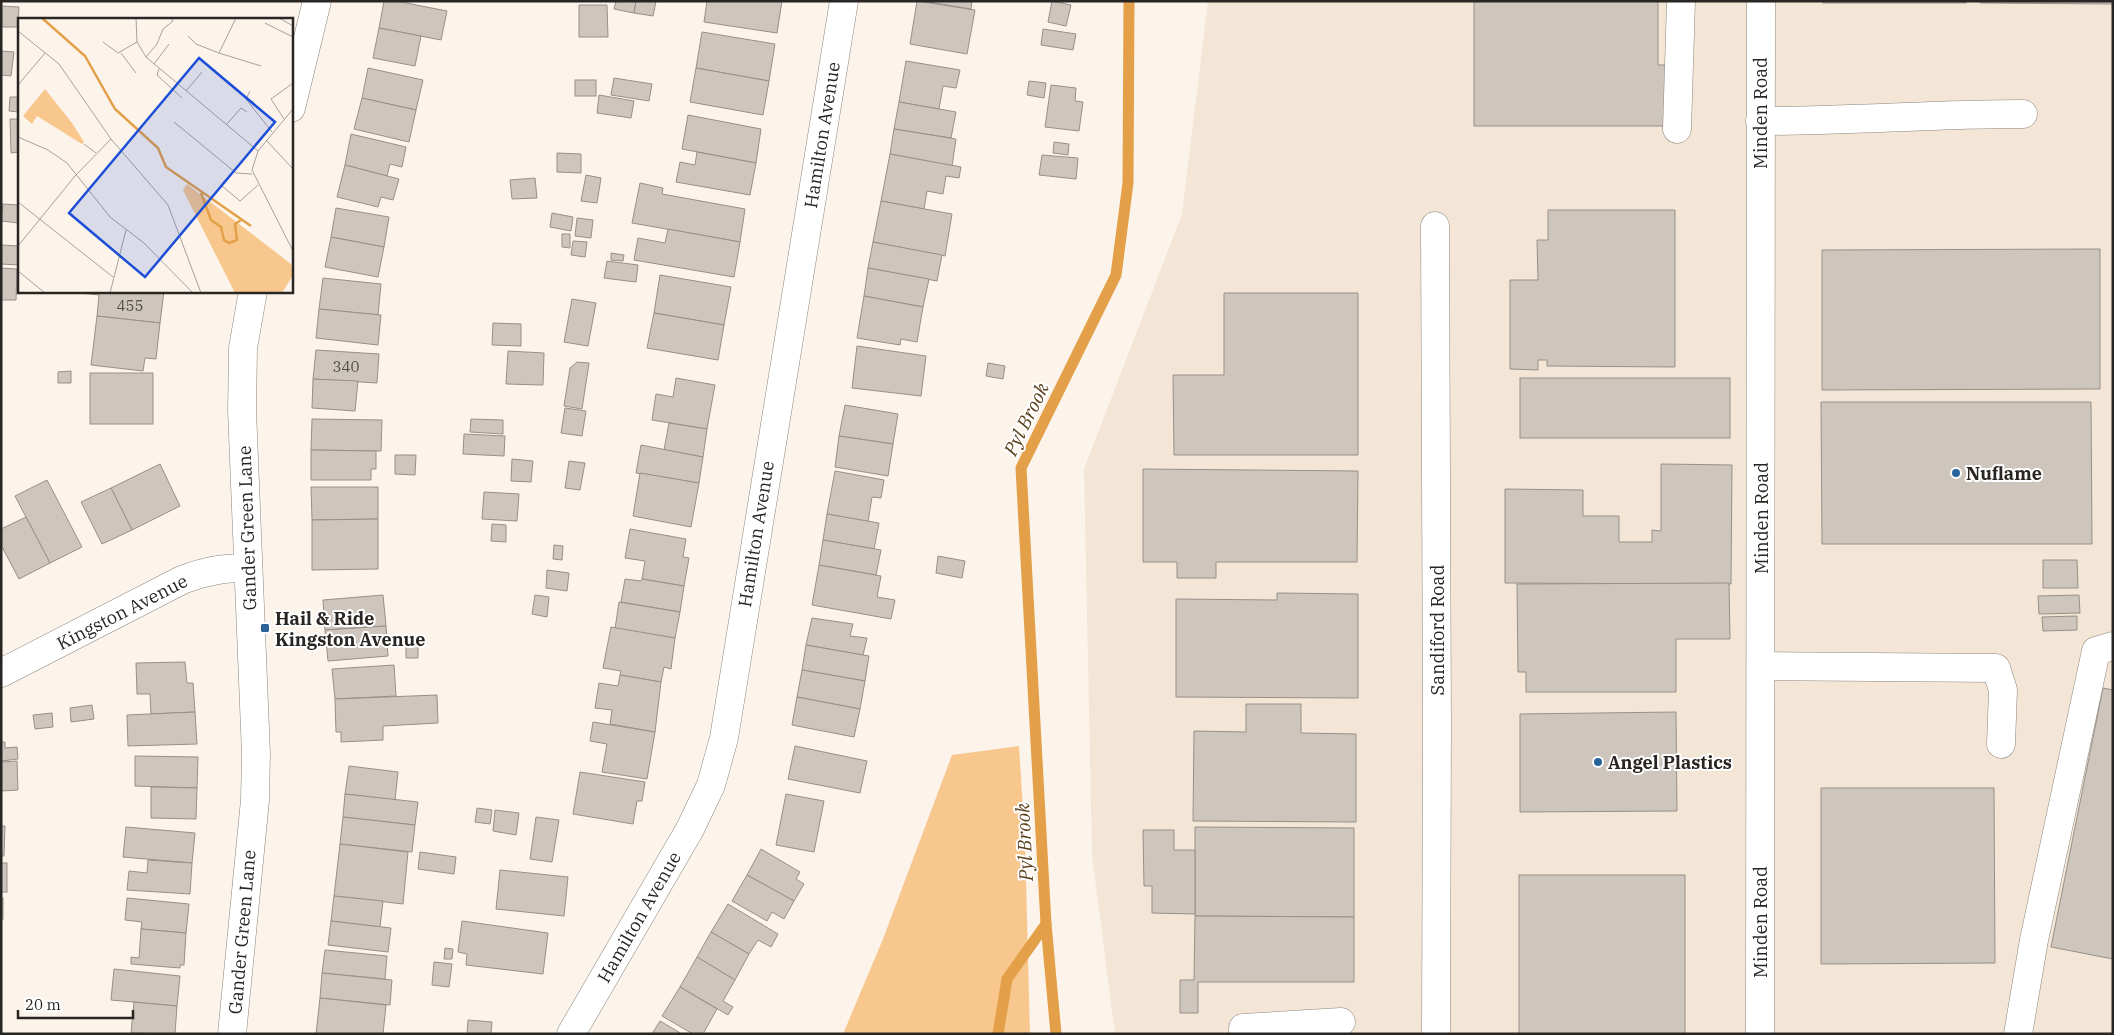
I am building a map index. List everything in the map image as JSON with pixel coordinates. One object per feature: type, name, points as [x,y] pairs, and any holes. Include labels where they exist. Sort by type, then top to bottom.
[{"type":"street","points":[[292,104],[317,1]]},
{"type":"street","name":"Hamilton Avenue","points":[[571,1034],[690,829],[711,785],[721,748],[844,1]]},
{"type":"street","points":[[1676,130],[1681,1]]},
{"type":"street","name":"Minden Road","points":[[1760,1034],[1762,666],[1759,376],[1761,1]]},
{"type":"street","points":[[1760,120],[1800,121],[1941,114],[2023,114]]},
{"type":"street","name":"Sandiford Road","points":[[1435,226],[1436,1034]]},
{"type":"street","name":"Gander Green Lane","points":[[232,1034],[255,800],[256,754],[242,401],[243,348],[252,292]]},
{"type":"street","name":"Kingston Avenue","points":[[1,673],[182,580],[205,571],[224,568],[248,568]]},
{"type":"street","points":[[2018,1034],[2034,940],[2096,651],[2113,646]]},
{"type":"street","points":[[1762,666],[1996,668],[2003,690],[2001,744]]},
{"type":"street","points":[[1243,1034],[1243,1028],[1341,1022]]},
{"type":"shaded area","points":[[1208,1],[2113,1],[2113,1034],[1115,1034],[1092,855],[1084,469],[1182,214]]},
{"type":"shaded area","points":[[1019,746],[1025,841],[1030,1034],[843,1034],[883,939],[952,755]]},
{"type":"building","points":[[384,1],[396,1],[447,11],[441,40],[379,28]]},
{"type":"building","points":[[616,1],[636,1],[634,13],[614,9]]},
{"type":"building","points":[[636,1],[656,1],[653,16],[634,13]]},
{"type":"building","points":[[707,1],[782,1],[777,33],[704,22]]},
{"type":"building","points":[[917,1],[975,10],[967,54],[910,44]]},
{"type":"building","points":[[923,1],[972,1],[971,9]]},
{"type":"building","points":[[1052,1],[1071,5],[1066,26],[1048,22]]},
{"type":"building","points":[[1474,1],[1658,1],[1658,65],[1669,65],[1665,126],[1474,126]]},
{"type":"building","points":[[1823,1],[1966,1],[1966,3],[1823,3]]},
{"type":"building","points":[[1980,1],[2113,1],[2113,4],[1980,3]]},
{"type":"building","points":[[579,5],[607,5],[608,37],[579,37]]},
{"type":"building","points":[[1,6],[19,7],[18,27],[1,27]]},
{"type":"building","points":[[379,28],[421,36],[415,66],[373,58]]},
{"type":"building","points":[[1043,29],[1076,34],[1073,50],[1041,45]]},
{"type":"building","points":[[702,32],[775,44],[769,81],[696,68]]},
{"type":"building","points":[[1,51],[14,52],[11,76],[1,75]]},
{"type":"building","points":[[906,61],[960,70],[956,88],[943,86],[939,109],[899,102]]},
{"type":"building","points":[[368,68],[423,80],[416,110],[362,98]]},
{"type":"building","points":[[696,68],[769,81],[763,115],[690,102]]},
{"type":"building","points":[[614,78],[652,84],[649,101],[611,95]]},
{"type":"building","points":[[575,80],[596,80],[596,96],[575,96]]},
{"type":"building","points":[[1029,81],[1046,83],[1044,98],[1027,95]]},
{"type":"building","points":[[1051,85],[1076,88],[1075,101],[1083,102],[1079,131],[1045,127]]},
{"type":"building","points":[[599,95],[634,101],[631,118],[597,113]]},
{"type":"building","points":[[10,97],[18,97],[18,112],[9,111]]},
{"type":"building","points":[[362,98],[416,110],[409,142],[354,129]]},
{"type":"building","points":[[899,102],[956,112],[951,138],[894,129]]},
{"type":"building","points":[[688,115],[761,129],[756,163],[682,149]]},
{"type":"building","points":[[10,119],[18,119],[18,152],[11,153]]},
{"type":"building","points":[[894,129],[956,139],[952,166],[890,154]]},
{"type":"building","points":[[351,134],[406,147],[402,167],[390,164],[387,176],[345,165]]},
{"type":"building","points":[[1054,142],[1069,144],[1068,155],[1053,153]]},
{"type":"building","points":[[697,152],[756,163],[750,195],[676,182],[680,162],[695,165]]},
{"type":"building","points":[[557,153],[581,154],[581,173],[557,172]]},
{"type":"building","points":[[890,154],[961,167],[959,178],[946,176],[943,194],[927,191],[924,209],[881,201]]},
{"type":"building","points":[[1042,155],[1078,158],[1076,179],[1039,175]]},
{"type":"building","points":[[345,165],[399,179],[393,200],[381,197],[378,207],[337,197]]},
{"type":"building","points":[[586,175],[601,178],[597,203],[581,201]]},
{"type":"building","points":[[535,178],[537,198],[512,199],[510,180]]},
{"type":"building","points":[[640,183],[663,188],[662,194],[745,209],[740,242],[632,223]]},
{"type":"building","points":[[881,201],[952,214],[945,256],[873,242]]},
{"type":"building","points":[[3,204],[18,205],[18,223],[1,221]]},
{"type":"building","points":[[336,208],[389,217],[384,247],[331,237]]},
{"type":"building","points":[[1548,210],[1675,210],[1675,367],[1547,366],[1547,360],[1538,360],[1538,370],[1510,369],[1510,280],[1538,280],[1537,240],[1548,240]]},
{"type":"building","points":[[552,213],[573,217],[571,231],[550,227]]},
{"type":"building","points":[[577,218],[593,220],[591,238],[575,236]]},
{"type":"building","points":[[668,229],[740,242],[734,277],[634,260],[638,238],[665,243]]},
{"type":"building","points":[[562,234],[570,234],[570,248],[562,247]]},
{"type":"building","points":[[331,237],[384,247],[378,277],[325,267]]},
{"type":"building","points":[[573,241],[587,242],[585,257],[571,255]]},
{"type":"building","points":[[873,242],[942,255],[937,281],[868,268]]},
{"type":"building","points":[[1,245],[18,246],[18,265],[1,264]]},
{"type":"building","points":[[2100,249],[2100,389],[1822,390],[1822,250]]},
{"type":"building","points":[[611,253],[624,255],[623,261],[611,260]]},
{"type":"building","points":[[607,261],[638,265],[636,282],[604,278]]},
{"type":"building","points":[[1,268],[17,269],[16,300],[1,300]]},
{"type":"building","points":[[868,268],[929,279],[923,307],[864,296]]},
{"type":"building","points":[[660,275],[731,287],[724,325],[654,313]]},
{"type":"building","points":[[323,278],[381,284],[378,315],[319,309]]},
{"type":"building","points":[[70,292],[164,292],[160,323],[97,316],[99,295]]},
{"type":"building","points":[[1224,293],[1358,293],[1358,455],[1174,455],[1173,375],[1224,375]]},
{"type":"building","points":[[864,296],[923,307],[917,342],[901,339],[900,345],[857,338]]},
{"type":"building","points":[[572,299],[596,303],[588,346],[564,342]]},
{"type":"building","points":[[319,309],[381,315],[378,345],[316,338]]},
{"type":"building","points":[[654,313],[724,325],[718,360],[647,348]]},
{"type":"building","points":[[97,316],[160,323],[156,359],[145,358],[143,371],[91,365]]},
{"type":"building","points":[[493,323],[521,324],[521,346],[492,345]]},
{"type":"building","points":[[857,346],[926,356],[921,396],[852,388]]},
{"type":"building","points":[[316,350],[379,354],[377,383],[313,379]]},
{"type":"building","points":[[508,351],[544,353],[543,385],[506,384]]},
{"type":"building","points":[[577,362],[589,363],[582,409],[564,406],[570,368]]},
{"type":"building","points":[[988,363],[1005,366],[1003,379],[986,376]]},
{"type":"building","points":[[71,371],[71,383],[58,383],[58,372]]},
{"type":"building","points":[[90,373],[153,373],[153,424],[90,424]]},
{"type":"building","points":[[676,378],[715,385],[707,429],[652,420],[656,394],[673,397]]},
{"type":"building","points":[[1520,378],[1730,378],[1730,438],[1520,438]]},
{"type":"building","points":[[313,379],[358,381],[355,411],[312,408]]},
{"type":"building","name":"Nuflame","points":[[1821,402],[2091,402],[2092,544],[1822,544]]},
{"type":"building","points":[[845,405],[898,414],[893,444],[839,436]]},
{"type":"building","points":[[565,408],[586,411],[582,436],[561,433]]},
{"type":"building","points":[[312,419],[382,420],[381,451],[311,450]]},
{"type":"building","points":[[471,419],[503,420],[503,434],[470,432]]},
{"type":"building","points":[[669,423],[707,429],[703,457],[664,450]]},
{"type":"building","points":[[464,434],[505,436],[504,456],[463,454]]},
{"type":"building","points":[[839,436],[893,444],[888,476],[835,467]]},
{"type":"building","points":[[641,445],[703,457],[699,483],[636,473]]},
{"type":"building","points":[[311,450],[376,451],[376,469],[371,469],[371,480],[311,480]]},
{"type":"building","points":[[395,455],[416,455],[415,475],[395,474]]},
{"type":"building","points":[[512,459],[533,461],[531,482],[511,481]]},
{"type":"building","points":[[569,461],[585,463],[580,490],[565,488]]},
{"type":"building","points":[[160,464],[180,506],[132,530],[111,488]]},
{"type":"building","points":[[1661,464],[1732,465],[1731,584],[1505,583],[1505,489],[1583,490],[1583,516],[1619,516],[1619,542],[1652,542],[1652,530],[1661,531]]},
{"type":"building","points":[[1143,469],[1358,471],[1357,562],[1216,562],[1216,578],[1177,578],[1177,562],[1143,562]]},
{"type":"building","points":[[835,471],[884,480],[881,498],[872,497],[868,522],[827,514]]},
{"type":"building","points":[[640,473],[699,483],[691,527],[633,516]]},
{"type":"building","points":[[47,480],[82,547],[50,563],[15,496]]},
{"type":"building","points":[[311,487],[378,487],[378,519],[312,520]]},
{"type":"building","points":[[111,488],[132,530],[102,544],[81,502]]},
{"type":"building","points":[[484,492],[519,494],[517,521],[482,519]]},
{"type":"building","points":[[827,514],[879,523],[874,549],[823,540]]},
{"type":"building","points":[[26,517],[50,563],[19,579],[1,545],[1,529]]},
{"type":"building","points":[[378,519],[378,569],[312,570],[312,520]]},
{"type":"building","points":[[492,524],[506,525],[506,542],[491,541]]},
{"type":"building","points":[[630,529],[686,539],[683,557],[689,558],[684,586],[642,579],[645,561],[625,558]]},
{"type":"building","points":[[823,540],[881,550],[876,575],[819,565]]},
{"type":"building","points":[[554,545],[563,546],[562,560],[553,559]]},
{"type":"building","points":[[938,556],[965,561],[962,578],[936,573]]},
{"type":"building","points":[[2043,560],[2077,560],[2078,588],[2043,588]]},
{"type":"building","points":[[819,565],[881,576],[877,597],[895,600],[891,619],[812,605]]},
{"type":"building","points":[[547,570],[569,573],[567,591],[546,588]]},
{"type":"building","points":[[625,579],[641,581],[642,579],[684,586],[680,612],[621,602]]},
{"type":"building","points":[[1729,583],[1730,639],[1676,639],[1676,692],[1526,692],[1526,672],[1518,672],[1517,584]]},
{"type":"building","points":[[1277,593],[1358,594],[1358,698],[1176,697],[1176,599],[1277,600]]},
{"type":"building","points":[[383,595],[386,626],[325,630],[323,600]]},
{"type":"building","points":[[535,595],[549,597],[547,617],[532,614]]},
{"type":"building","points":[[2079,595],[2080,613],[2039,614],[2038,596]]},
{"type":"building","points":[[619,602],[680,612],[675,638],[615,629]]},
{"type":"building","points":[[2077,616],[2077,630],[2043,631],[2042,617]]},
{"type":"building","points":[[812,618],[853,624],[850,636],[867,638],[863,655],[806,645]]},
{"type":"building","points":[[386,626],[388,656],[328,661],[325,630]]},
{"type":"building","points":[[611,627],[675,638],[671,669],[664,667],[661,682],[620,675],[621,671],[603,668]]},
{"type":"building","points":[[806,645],[869,656],[865,681],[802,670]]},
{"type":"building","points":[[418,646],[418,658],[406,658],[406,647]]},
{"type":"building","points":[[185,662],[187,683],[193,683],[195,712],[151,714],[150,694],[137,694],[136,663]]},
{"type":"building","points":[[394,665],[396,696],[335,699],[332,669]]},
{"type":"building","points":[[802,670],[865,681],[860,709],[797,697]]},
{"type":"building","points":[[620,675],[661,682],[655,732],[610,724],[612,710],[595,708],[599,683],[618,686]]},
{"type":"building","points":[[2103,688],[2113,690],[2113,959],[2051,947]]},
{"type":"building","points":[[437,695],[438,723],[383,726],[383,740],[341,742],[341,732],[336,732],[335,699]]},
{"type":"building","points":[[797,697],[860,709],[854,737],[792,725]]},
{"type":"building","points":[[1246,704],[1301,704],[1301,733],[1356,734],[1356,822],[1193,821],[1194,731],[1246,732]]},
{"type":"building","points":[[92,705],[94,719],[71,722],[70,708]]},
{"type":"building","points":[[195,712],[197,744],[128,746],[127,715]]},
{"type":"building","name":"Angel Plastics","points":[[1676,712],[1677,811],[1520,812],[1520,714]]},
{"type":"building","points":[[52,713],[53,727],[35,729],[33,715]]},
{"type":"building","points":[[593,722],[655,732],[647,779],[602,772],[607,744],[590,741]]},
{"type":"building","points":[[1,742],[5,742],[5,748],[17,747],[18,759],[1,761]]},
{"type":"building","points":[[795,746],[867,761],[860,793],[788,779]]},
{"type":"building","points":[[135,756],[198,757],[197,788],[135,786]]},
{"type":"building","points":[[17,761],[18,790],[1,791],[1,762]]},
{"type":"building","points":[[349,766],[398,772],[395,800],[345,794]]},
{"type":"building","points":[[580,772],[645,782],[642,801],[637,801],[633,824],[573,814]]},
{"type":"building","points":[[151,787],[197,788],[196,819],[151,818]]},
{"type":"building","points":[[1821,788],[1994,788],[1995,963],[1821,964]]},
{"type":"building","points":[[345,794],[418,802],[415,825],[343,817]]},
{"type":"building","points":[[786,794],[824,801],[814,852],[776,845]]},
{"type":"building","points":[[477,808],[492,810],[490,824],[475,822]]},
{"type":"building","points":[[495,810],[519,813],[516,835],[493,831]]},
{"type":"building","points":[[343,817],[415,825],[412,852],[340,844]]},
{"type":"building","points":[[536,817],[559,820],[552,862],[530,859]]},
{"type":"building","points":[[1,826],[5,826],[4,856],[1,856]]},
{"type":"building","points":[[126,827],[195,833],[192,863],[123,857]]},
{"type":"building","points":[[1195,827],[1354,828],[1354,917],[1195,916]]},
{"type":"building","points":[[1143,830],[1174,830],[1174,850],[1195,850],[1195,914],[1152,913],[1152,886],[1144,886]]},
{"type":"building","points":[[340,844],[408,852],[403,904],[334,896]]},
{"type":"building","points":[[761,849],[800,872],[796,879],[804,884],[794,901],[747,875]]},
{"type":"building","points":[[420,852],[456,857],[454,874],[418,869]]},
{"type":"building","points":[[148,860],[192,863],[190,894],[127,890],[129,871],[147,873]]},
{"type":"building","points":[[1,863],[7,863],[7,892],[1,892]]},
{"type":"building","points":[[500,870],[568,877],[564,916],[496,909]]},
{"type":"building","points":[[747,875],[794,901],[784,919],[772,912],[767,921],[732,901]]},
{"type":"building","points":[[1519,875],[1685,875],[1685,1034],[1519,1034]]},
{"type":"building","points":[[334,896],[383,901],[380,927],[331,921]]},
{"type":"building","points":[[1,898],[3,898],[3,919],[1,919]]},
{"type":"building","points":[[127,898],[189,904],[186,933],[141,929],[142,922],[125,920]]},
{"type":"building","points":[[728,904],[778,934],[771,947],[758,940],[749,954],[711,932]]},
{"type":"building","points":[[1195,916],[1354,917],[1354,982],[1198,982],[1198,1013],[1180,1013],[1180,980],[1194,980]]},
{"type":"building","points":[[331,921],[391,928],[388,952],[328,945]]},
{"type":"building","points":[[462,921],[548,933],[543,974],[466,965],[467,954],[458,952]]},
{"type":"building","points":[[141,929],[186,933],[184,965],[180,965],[180,968],[131,964],[131,957],[139,958]]},
{"type":"building","points":[[711,932],[749,954],[735,980],[697,957]]},
{"type":"building","points":[[445,948],[453,949],[452,959],[444,959]]},
{"type":"building","points":[[325,950],[387,956],[385,979],[322,973]]},
{"type":"building","points":[[697,957],[735,980],[723,1001],[733,1007],[728,1015],[680,987]]},
{"type":"building","points":[[434,962],[452,964],[449,987],[432,985]]},
{"type":"building","points":[[114,969],[180,976],[177,1006],[111,1000]]},
{"type":"building","points":[[322,973],[392,980],[390,1005],[320,998]]},
{"type":"building","points":[[680,987],[717,1009],[703,1034],[693,1034],[662,1016]]},
{"type":"building","points":[[320,998],[386,1005],[383,1034],[316,1034]]},
{"type":"building","points":[[134,1002],[177,1006],[175,1034],[131,1033]]},
{"type":"building","points":[[468,1020],[492,1022],[491,1034],[467,1034]]},
{"type":"building","points":[[660,1021],[682,1034],[652,1034]]},
{"type":"waterway","name":"Pyl Brook","points":[[1056,1034],[1046,924],[1021,468],[1116,275],[1128,183],[1129,1]]},
{"type":"waterway","name":"Pyl Brook","points":[[998,1034],[1007,979],[1046,924]]},
{"type":"place","name":"Nuflame","points":[[1956,473]]},
{"type":"place","name":"Hail & Ride Kingston Avenue","points":[[265,628]]},
{"type":"place","name":"Angel Plastics","points":[[1598,762]]}]
